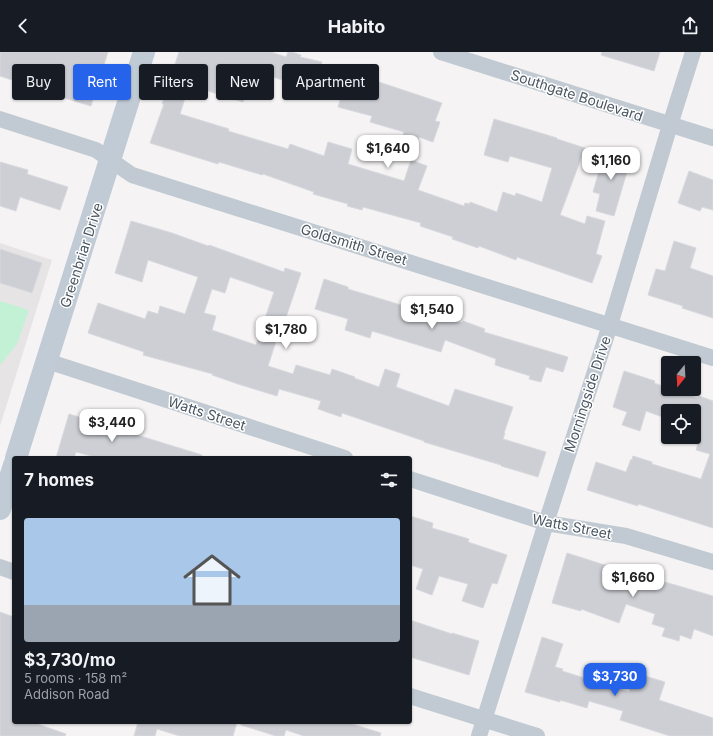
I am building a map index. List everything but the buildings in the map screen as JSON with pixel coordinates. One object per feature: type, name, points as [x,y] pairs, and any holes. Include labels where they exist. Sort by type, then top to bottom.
[{"type":"main road","name":"Greenbriar Drive","points":[[17,456],[144,52]]},
{"type":"main road","points":[[0,509],[12,471]]},
{"type":"street","name":"Southgate Boulevard","points":[[441,52],[713,138]]},
{"type":"street","name":"Morningside Drive","points":[[479,736],[610,325],[693,52]]},
{"type":"street","name":"Goldsmith Street","points":[[0,119],[96,150],[132,175],[713,358]]},
{"type":"street","name":"Watts Street","points":[[47,361],[339,456]]},
{"type":"street","name":"Watts Street","points":[[412,480],[546,523],[626,536],[713,562]]},
{"type":"street","points":[[0,567],[12,571]]},
{"type":"street","points":[[412,697],[537,736]]},
{"type":"shaded area","points":[[0,243],[52,260],[0,426]]},
{"type":"green space","points":[[0,301],[29,310],[17,344],[0,365]]}]
